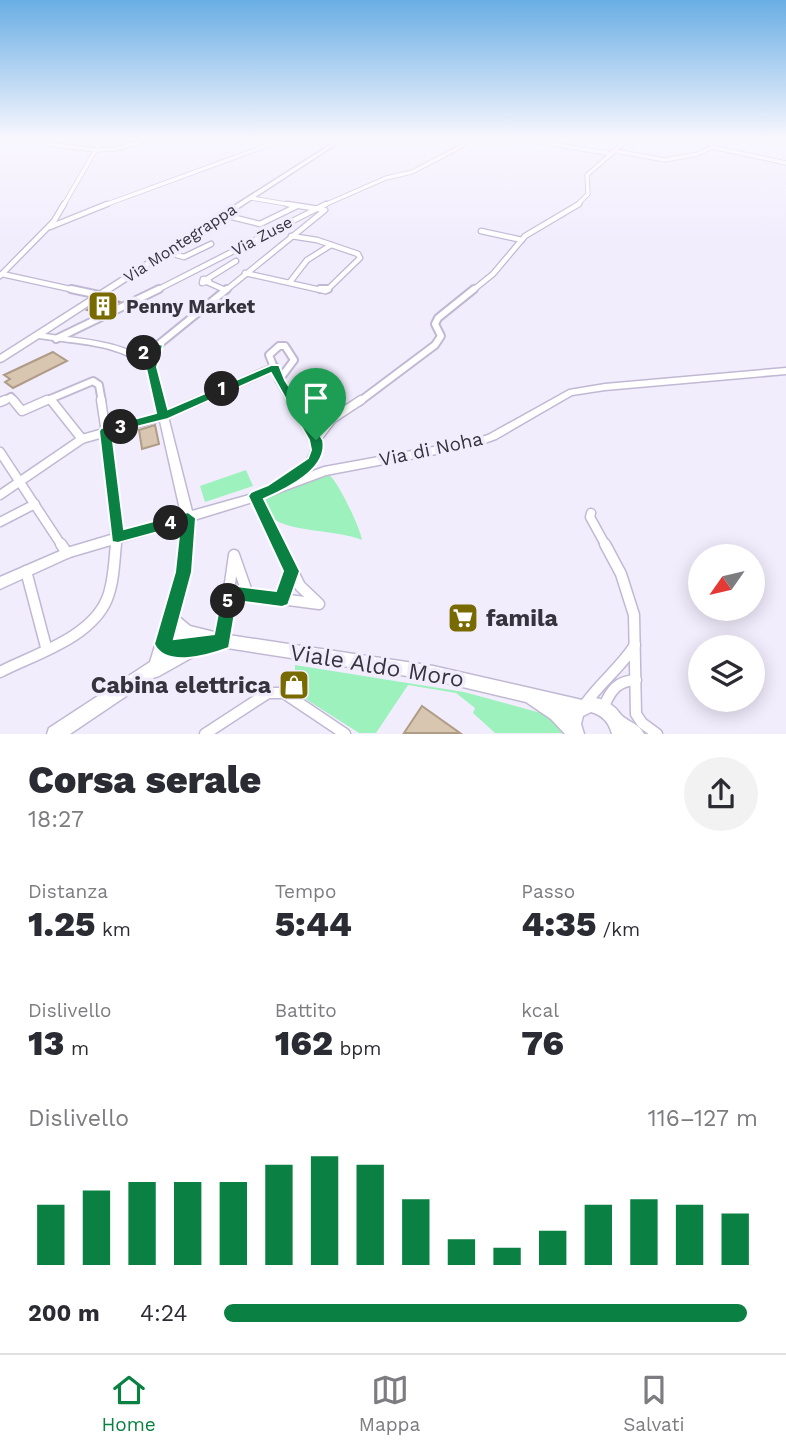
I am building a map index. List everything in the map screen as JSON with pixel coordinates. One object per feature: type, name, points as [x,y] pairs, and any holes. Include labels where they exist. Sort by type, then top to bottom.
[{"type":"main road","name":"Via Montegrappa","points":[[0,359],[290,173]]},
{"type":"main road","points":[[37,335],[105,346],[138,357],[152,367],[188,518],[184,572],[164,644],[151,673]]},
{"type":"main road","name":"Via di Noha","points":[[0,583],[67,553],[188,518],[324,471],[473,443],[492,437],[569,393],[605,387],[786,371]]},
{"type":"main road","points":[[170,618],[201,642]]},
{"type":"main road","name":"Viale Aldo Moro","points":[[164,644],[172,648],[222,641],[433,673],[530,696],[603,708]]},
{"type":"main road","name":"Viale Aldo Moro","points":[[55,733],[201,642]]},
{"type":"main road","name":"Viale Aldo Moro","points":[[530,696],[557,713],[575,733]]},
{"type":"main road","name":"Viale Aldo Moro","points":[[575,733],[574,717],[583,706]]},
{"type":"main road","points":[[603,708],[618,727],[636,733]]},
{"type":"street","points":[[1,275],[50,227],[81,173]]},
{"type":"street","points":[[50,227],[187,173]]},
{"type":"street","name":"Via Zuse","points":[[56,339],[320,208],[402,173]]},
{"type":"street","points":[[316,440],[332,419],[378,389],[435,345],[441,336],[435,324],[438,318],[493,274],[528,233],[582,202],[588,194],[589,173]]},
{"type":"street","points":[[138,357],[158,345],[324,212],[320,208],[251,198]]},
{"type":"street","points":[[224,215],[260,224],[299,205]]},
{"type":"street","points":[[481,231],[522,240]]},
{"type":"street","points":[[245,273],[323,291],[329,290],[360,258],[358,254],[331,245],[291,236]]},
{"type":"street","points":[[166,252],[184,257],[211,244]]},
{"type":"street","points":[[290,282],[297,268],[315,253],[331,245]]},
{"type":"street","points":[[206,280],[236,261]]},
{"type":"street","points":[[190,273],[225,290]]},
{"type":"street","points":[[1,275],[99,295]]},
{"type":"street","points":[[152,367],[158,345]]},
{"type":"street","points":[[273,489],[314,460],[318,450],[316,440],[279,380],[269,355],[279,346],[285,346],[294,360],[279,380]]},
{"type":"street","points":[[0,495],[82,439],[163,416],[275,367]]},
{"type":"street","points":[[0,402],[11,397],[22,411],[93,381],[99,384],[118,537],[111,594],[92,622],[0,672]]},
{"type":"street","points":[[50,399],[82,439]]},
{"type":"street","points":[[0,452],[67,553]]},
{"type":"street","points":[[229,592],[319,604],[300,586],[256,496]]},
{"type":"street","points":[[0,522],[35,504]]},
{"type":"street","points":[[591,513],[590,517],[621,574],[634,615],[636,715],[642,723],[657,733]]},
{"type":"street","points":[[222,641],[234,555],[248,595]]},
{"type":"street","points":[[282,600],[292,571]]},
{"type":"street","points":[[26,572],[46,647]]},
{"type":"street","points":[[583,706],[597,688],[623,664],[636,644]]},
{"type":"street","points":[[603,708],[614,684],[622,680],[636,680]]},
{"type":"street","points":[[205,733],[268,693],[276,691],[284,693],[341,733]]},
{"type":"green space","points":[[246,470],[253,486],[205,502],[200,486]]},
{"type":"green space","points":[[328,474],[348,504],[362,540],[288,526],[269,513],[262,497]]},
{"type":"green space","points":[[295,665],[464,692],[545,714],[563,733],[495,733],[473,713],[475,708],[456,693],[408,685],[376,733],[359,733],[282,684],[295,675]]},
{"type":"building","name":"Penny Market","points":[[106,297],[120,302],[96,313],[87,310]]},
{"type":"building","points":[[53,352],[67,361],[13,388],[5,382],[10,379],[4,375]]},
{"type":"building","points":[[155,425],[159,444],[142,449],[139,430]]},
{"type":"building","points":[[422,706],[460,733],[404,733]]},
{"type":"place","name":"Penny Market","points":[[103,306]]},
{"type":"place","name":"famila","points":[[463,618]]},
{"type":"place","name":"Cabina elettrica","points":[[294,685]]},
{"type":"route","points":[[316,440],[279,380],[275,367],[163,416],[152,367],[138,357],[158,345],[152,367],[163,416],[105,431],[118,537],[188,518],[184,572],[164,644],[172,648],[186,649],[222,641],[229,592],[282,600],[292,571],[256,496],[273,489],[310,464],[317,456],[316,440]]}]
